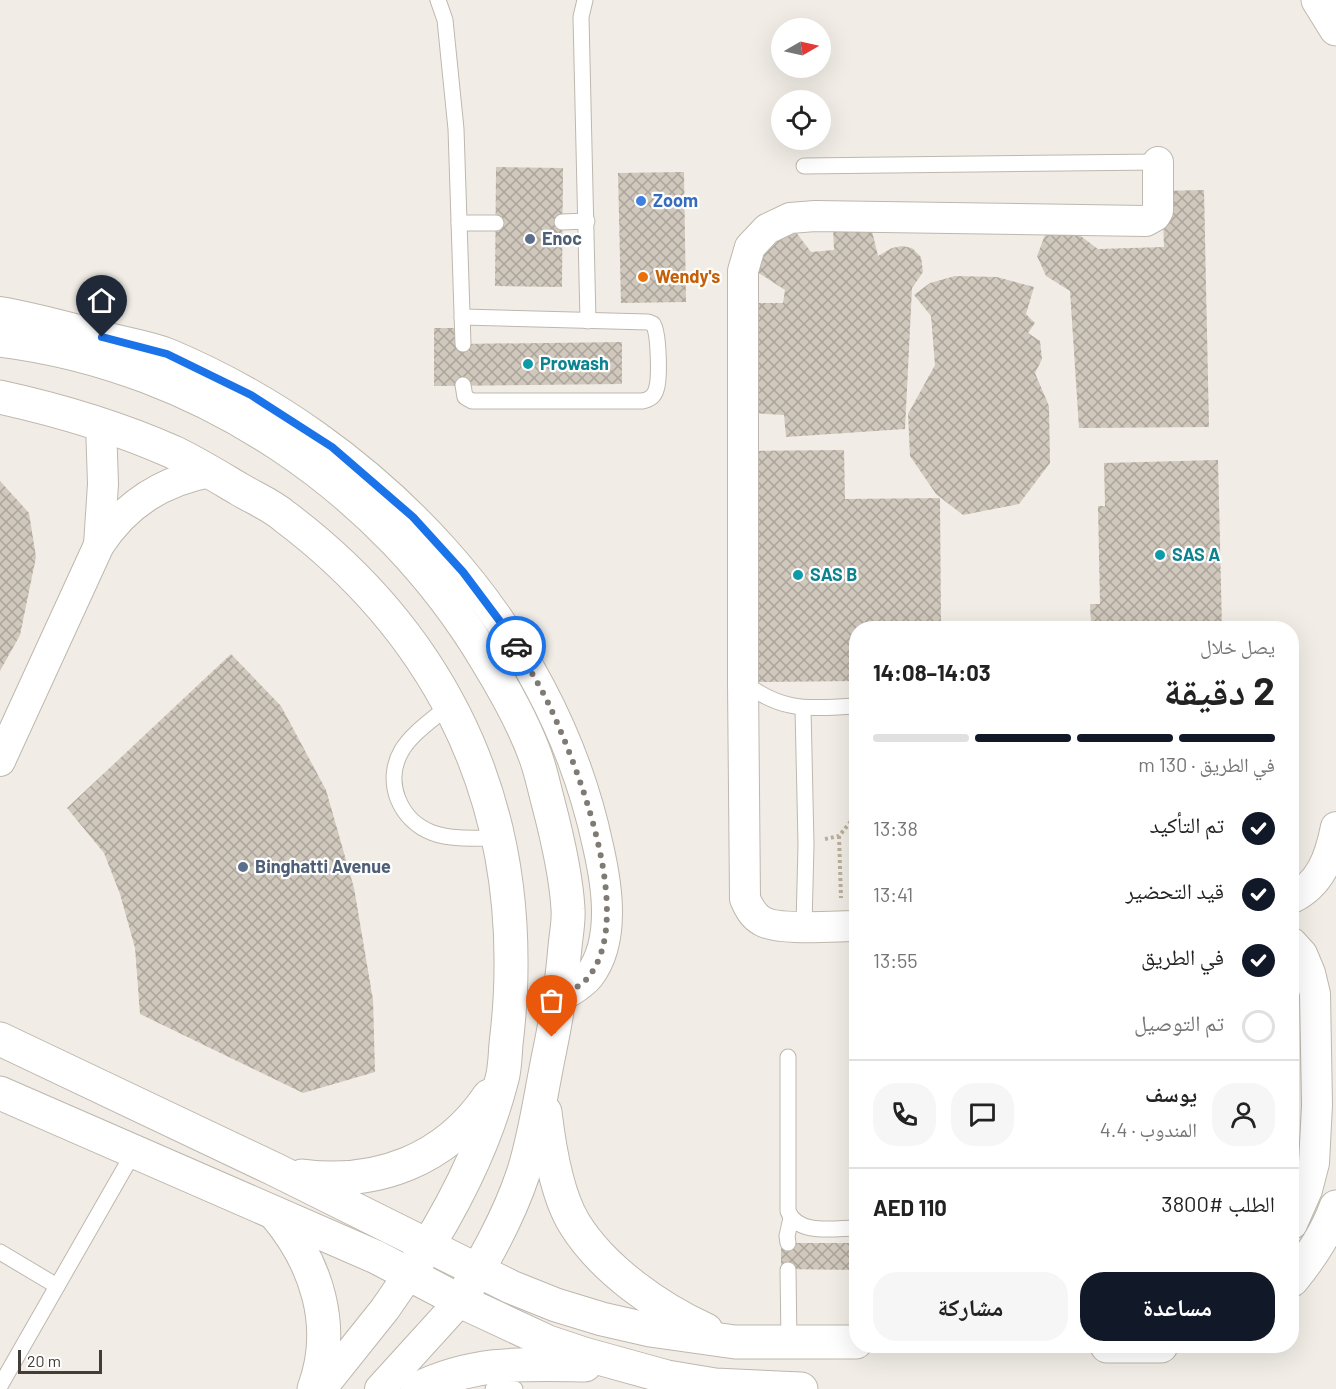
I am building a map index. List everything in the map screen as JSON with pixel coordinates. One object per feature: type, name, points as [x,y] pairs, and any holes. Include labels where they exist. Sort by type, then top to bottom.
[{"type":"street","points":[[1318,0],[1336,29]]},
{"type":"street","points":[[849,926],[776,927],[762,921],[751,912],[745,899],[742,682],[742,271],[750,248],[767,229],[790,218],[815,216],[1146,220],[1155,216],[1158,211],[1158,162]]},
{"type":"street","points":[[0,312],[58,323],[167,354],[251,395],[332,447],[413,517],[463,572],[508,632],[550,707],[589,808],[596,834],[607,914],[604,942],[589,976],[561,997]]},
{"type":"street","points":[[0,340],[82,356],[158,381],[231,414],[308,464],[362,507],[418,564],[468,627],[509,696],[536,759],[557,837],[568,910],[561,997],[536,1126],[523,1174],[504,1221],[460,1301],[380,1389]]},
{"type":"street","points":[[0,397],[61,411],[175,453],[282,514],[336,558],[385,608],[426,664],[449,705],[460,725],[486,790],[504,858],[512,927],[511,997],[502,1078],[474,1156],[429,1245],[385,1309],[321,1389]]},
{"type":"street","points":[[99,545],[103,484],[101,424]]},
{"type":"street","points":[[2,754],[99,545],[110,528],[138,501],[172,482],[191,475],[210,472]]},
{"type":"street","points":[[1299,894],[1321,874],[1329,856],[1336,826]]},
{"type":"street","points":[[1299,951],[1310,973],[1315,994],[1317,1060],[1317,1132],[1314,1163],[1307,1190],[1299,1208]]},
{"type":"street","points":[[0,1039],[276,1170],[511,1287],[556,1305],[650,1330],[735,1342],[849,1342]]},
{"type":"street","points":[[544,1077],[545,1107],[552,1156],[562,1195],[574,1222],[603,1257],[645,1295],[704,1330],[735,1342]]},
{"type":"street","points":[[276,1170],[322,1179],[346,1179],[369,1176],[414,1162],[440,1145],[464,1125],[485,1103],[502,1078]]},
{"type":"street","points":[[0,1093],[376,1257],[460,1301],[548,1342],[626,1367],[714,1387],[801,1389]]},
{"type":"street","points":[[1299,1271],[1324,1235],[1336,1207]]},
{"type":"street","points":[[275,1214],[305,1255],[315,1278],[321,1303],[323,1354],[314,1389]]},
{"type":"street","points":[[417,1389],[435,1380],[467,1370],[500,1365],[626,1367]]},
{"type":"lane","points":[[438,0],[445,20],[456,129],[463,344]]},
{"type":"lane","points":[[585,0],[582,17],[588,321]]},
{"type":"lane","points":[[804,166],[1158,162]]},
{"type":"lane","points":[[562,222],[587,221]]},
{"type":"lane","points":[[459,223],[496,223]]},
{"type":"lane","points":[[462,317],[648,322],[653,324],[657,334],[657,390],[649,399],[642,401],[472,401],[465,397],[463,386]]},
{"type":"lane","points":[[742,682],[771,700],[803,708],[849,706]]},
{"type":"lane","points":[[449,705],[403,749],[396,763],[395,793],[410,819],[422,828],[436,834],[498,838]]},
{"type":"lane","points":[[803,708],[806,844],[804,926]]},
{"type":"lane","points":[[788,1057],[788,1211],[795,1223],[807,1228],[849,1228]]},
{"type":"lane","points":[[0,1386],[135,1150]]},
{"type":"lane","points":[[788,1243],[787,1236],[791,1218]]},
{"type":"lane","points":[[0,1252],[57,1286]]},
{"type":"lane","points":[[788,1270],[789,1342]]},
{"type":"lane","points":[[494,1389],[515,1389]]},
{"type":"path","points":[[806,844],[839,836],[849,824]]},
{"type":"path","points":[[839,836],[849,926]]},
{"type":"building","points":[[496,167],[563,168],[562,287],[495,286]]},
{"type":"building","points":[[684,172],[686,302],[621,303],[618,173]]},
{"type":"building","points":[[1204,190],[1209,427],[1079,428],[1070,291],[1046,276],[1037,256],[1045,235],[1070,228],[1098,249],[1164,247],[1162,191]]},
{"type":"building","points":[[792,227],[811,252],[834,250],[833,227],[871,227],[878,256],[892,248],[902,246],[912,248],[921,257],[923,272],[912,288],[905,429],[786,437],[784,415],[752,413],[750,303],[783,303],[785,290],[751,268]]},
{"type":"building","points":[[955,276],[997,277],[1034,287],[1026,314],[1035,323],[1028,333],[1040,341],[1042,359],[1035,373],[1049,406],[1050,463],[1019,504],[963,515],[936,494],[910,456],[908,414],[935,365],[931,316],[914,295],[930,283]]},
{"type":"building","name":"Prowash","points":[[434,328],[457,328],[458,344],[622,342],[622,384],[434,386]]},
{"type":"building","name":"SAS B","points":[[844,450],[845,499],[940,498],[941,621],[849,621],[849,681],[751,682],[749,451]]},
{"type":"building","name":"SAS A","points":[[1218,460],[1222,621],[1091,621],[1090,604],[1100,604],[1098,506],[1105,506],[1104,463]]},
{"type":"building","points":[[0,481],[29,513],[36,557],[20,635],[0,671]]},
{"type":"building","points":[[231,654],[281,706],[326,790],[354,888],[373,1000],[375,1072],[303,1093],[140,1014],[135,948],[120,894],[104,853],[67,808]]},
{"type":"building","points":[[781,1243],[849,1243],[849,1270],[781,1269]]},
{"type":"way so far","points":[[516,646],[550,707],[589,808],[601,860],[607,914],[604,942],[598,960],[589,976],[576,988],[561,997],[552,1037]]},
{"type":"place","name":"Zoom","points":[[641,201]]},
{"type":"place","name":"Enoc","points":[[530,239]]},
{"type":"place","name":"Wendy's","points":[[643,277]]},
{"type":"place","name":"Prowash","points":[[528,364]]},
{"type":"place","name":"SAS A","points":[[1160,555]]},
{"type":"place","name":"SAS B","points":[[798,575]]},
{"type":"place","name":"Binghatti Avenue","points":[[243,867]]},
{"type":"route","points":[[102,337],[167,354],[251,395],[332,447],[413,517],[463,572],[516,646]]}]
